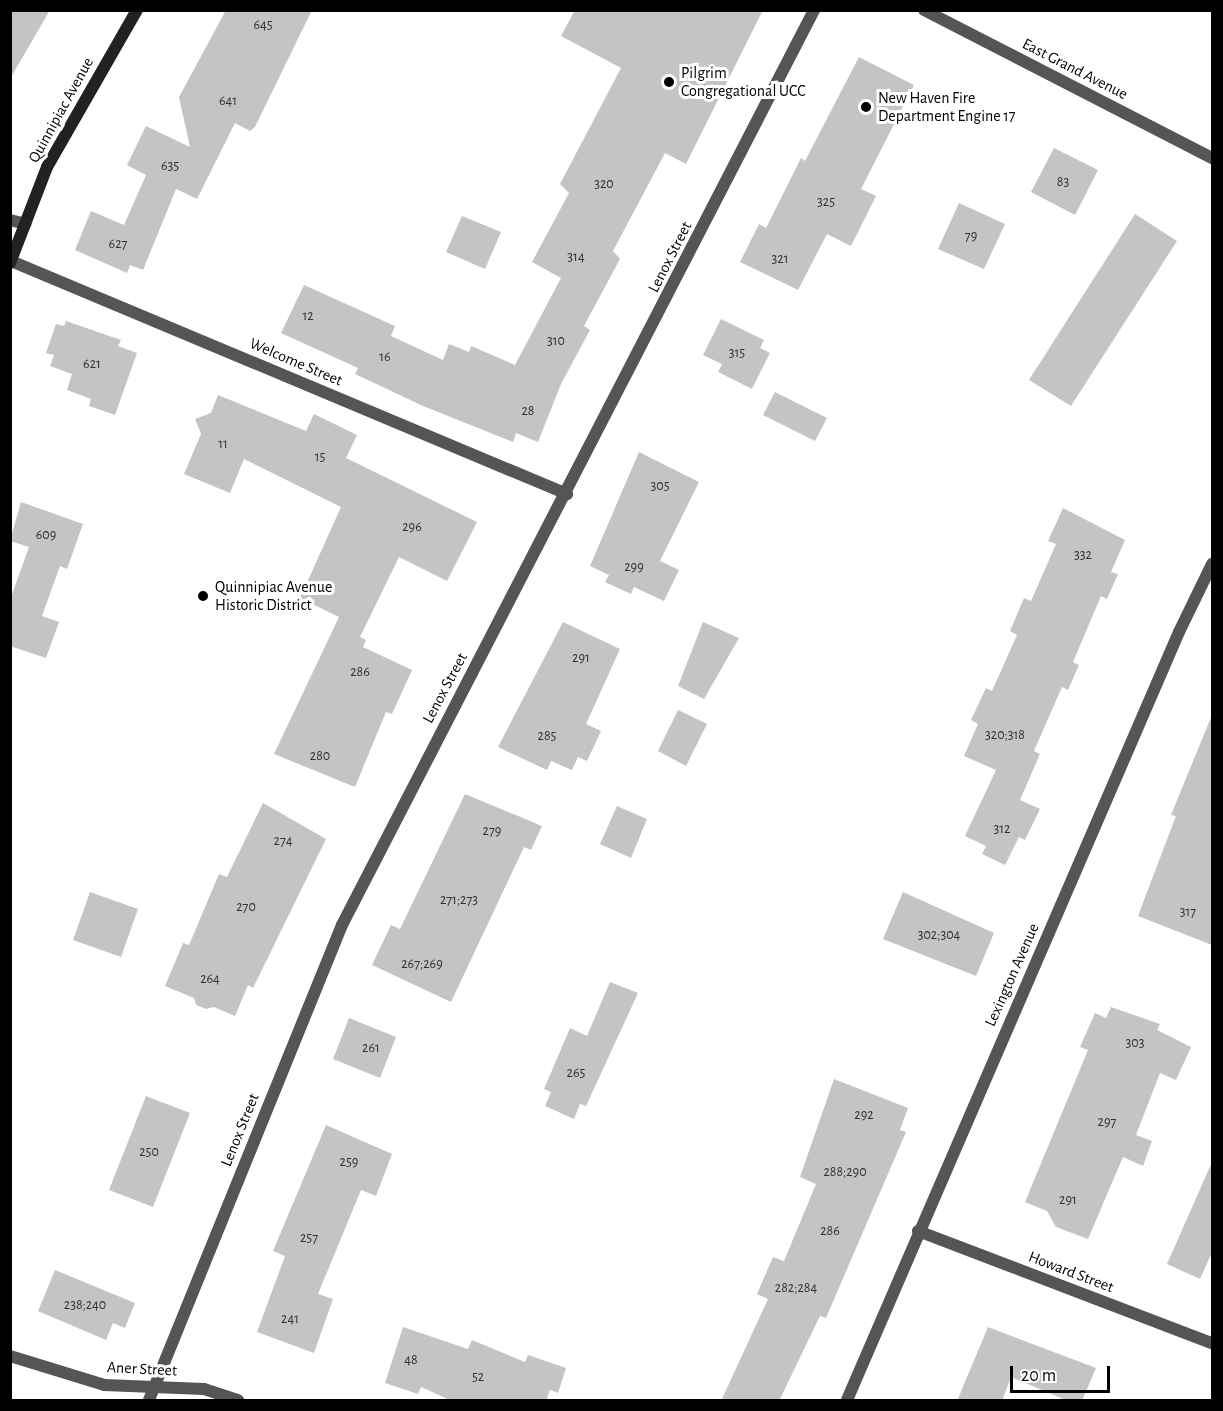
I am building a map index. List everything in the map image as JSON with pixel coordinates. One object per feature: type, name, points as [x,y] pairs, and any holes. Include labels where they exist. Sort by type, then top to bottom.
[{"type":"main road","name":"Quinnipiac Avenue","points":[[11,262],[47,167],[137,10]]},
{"type":"street","name":"Lenox Street","points":[[149,1401],[342,925],[567,494],[814,10]]},
{"type":"street","name":"East Grand Avenue","points":[[924,10],[1212,158]]},
{"type":"street","points":[[10,219],[26,224]]},
{"type":"street","name":"Welcome Street","points":[[11,262],[567,494]]},
{"type":"street","name":"Lexington Avenue","points":[[846,1401],[918,1231],[1212,564]]},
{"type":"street","name":"Howard Street","points":[[918,1231],[1212,1343]]},
{"type":"street","name":"Aner Street","points":[[10,1356],[104,1385],[204,1389],[238,1401]]},
{"type":"building","points":[[10,10],[50,10],[10,79]]},
{"type":"building","points":[[226,10],[312,10],[255,127],[250,131],[235,123],[197,199],[176,189],[143,270],[130,265],[127,273],[75,250],[91,211],[124,225],[146,175],[127,165],[146,126],[190,147],[179,97]]},
{"type":"building","points":[[575,10],[763,10],[686,164],[665,153],[613,251],[620,259],[584,326],[590,330],[561,384],[538,442],[516,433],[513,442],[423,406],[355,374],[358,368],[281,333],[304,285],[395,326],[391,336],[443,360],[449,344],[469,352],[471,346],[515,365],[561,278],[532,262],[569,193],[560,184],[621,68],[561,36]]},
{"type":"building","points":[[859,57],[914,85],[861,189],[876,196],[851,246],[827,234],[798,290],[740,262],[759,224],[766,228],[801,158],[805,161]]},
{"type":"building","points":[[1054,148],[1098,170],[1075,215],[1031,192]]},
{"type":"building","points":[[959,203],[1005,224],[984,269],[938,249]]},
{"type":"building","points":[[1135,214],[1177,241],[1071,406],[1029,380]]},
{"type":"building","points":[[462,216],[501,232],[485,269],[446,252]]},
{"type":"building","points":[[721,319],[764,340],[760,348],[770,353],[752,389],[718,372],[722,364],[703,355]]},
{"type":"building","points":[[66,321],[121,340],[118,346],[137,353],[115,415],[89,406],[91,399],[67,390],[72,374],[50,366],[54,355],[46,353],[56,324],[64,326]]},
{"type":"building","points":[[775,392],[827,418],[815,441],[763,415]]},
{"type":"building","points":[[218,395],[306,431],[314,414],[357,435],[346,458],[477,522],[447,581],[399,557],[360,637],[366,640],[363,647],[412,670],[392,714],[386,712],[355,787],[274,754],[339,617],[300,598],[341,507],[244,459],[230,493],[184,474],[201,434],[195,419],[211,413]]},
{"type":"building","points":[[639,452],[699,482],[660,561],[679,570],[664,601],[634,587],[631,594],[605,582],[609,575],[590,566]]},
{"type":"building","points":[[21,502],[83,524],[67,569],[60,566],[42,616],[59,622],[46,658],[10,646],[10,600],[29,547],[10,541]]},
{"type":"building","points":[[1063,508],[1125,540],[1111,572],[1118,574],[1107,599],[1101,596],[1073,662],[1079,665],[1068,690],[1062,687],[1034,751],[1040,754],[1020,800],[1040,809],[1025,840],[1019,837],[1005,865],[982,854],[986,846],[965,836],[996,770],[964,756],[978,724],[971,720],[986,688],[992,691],[1017,635],[1010,631],[1024,598],[1031,601],[1056,544],[1048,541]]},
{"type":"building","points":[[563,622],[620,649],[586,724],[601,731],[587,761],[578,757],[572,770],[551,761],[547,770],[498,747]]},
{"type":"building","points":[[703,622],[739,638],[704,699],[678,686]]},
{"type":"building","points":[[678,710],[707,724],[686,766],[658,751]]},
{"type":"building","points":[[1212,715],[1212,945],[1138,916],[1176,816],[1171,815]]},
{"type":"building","points":[[465,794],[542,826],[531,850],[524,847],[451,1002],[372,965],[391,925],[400,929]]},
{"type":"building","points":[[263,803],[326,839],[253,988],[248,985],[235,1016],[214,1007],[206,1009],[196,1005],[194,998],[165,986],[183,943],[189,945],[219,874],[227,877]]},
{"type":"building","points":[[617,806],[647,819],[631,858],[600,844]]},
{"type":"building","points":[[90,892],[138,909],[121,957],[73,940]]},
{"type":"building","points":[[903,892],[994,933],[976,976],[883,939]]},
{"type":"building","points":[[610,982],[638,993],[586,1106],[580,1104],[574,1119],[545,1106],[551,1092],[544,1089],[570,1028],[587,1036]]},
{"type":"building","points":[[1111,1007],[1160,1024],[1157,1030],[1191,1047],[1176,1080],[1160,1073],[1136,1135],[1152,1141],[1143,1166],[1123,1157],[1088,1239],[1056,1227],[1047,1211],[1025,1202],[1088,1050],[1080,1047],[1095,1013],[1106,1018]]},
{"type":"building","points":[[349,1018],[396,1037],[380,1078],[333,1059]]},
{"type":"building","points":[[834,1079],[908,1108],[900,1130],[906,1132],[826,1318],[820,1316],[779,1401],[721,1401],[768,1299],[757,1294],[773,1257],[784,1261],[816,1184],[800,1177]]},
{"type":"building","points":[[146,1096],[190,1113],[153,1207],[109,1190]]},
{"type":"building","points":[[326,1125],[392,1154],[376,1196],[361,1190],[318,1294],[333,1299],[314,1353],[257,1332],[285,1256],[273,1251]]},
{"type":"building","points":[[1212,1162],[1212,1252],[1200,1279],[1167,1264]]},
{"type":"building","points":[[55,1270],[135,1303],[125,1328],[113,1323],[106,1340],[38,1311]]},
{"type":"building","points":[[403,1327],[468,1349],[472,1340],[525,1362],[528,1355],[566,1368],[558,1393],[550,1390],[546,1401],[452,1401],[421,1387],[418,1394],[385,1383]]},
{"type":"building","points":[[988,1327],[1096,1368],[1082,1401],[1068,1401],[1011,1377],[1002,1401],[957,1401]]},
{"type":"place","name":"Pilgrim Congregational UCC","points":[[669,82]]},
{"type":"place","name":"New Haven Fire Department Engine 17","points":[[866,107]]},
{"type":"place","name":"Quinnipiac Avenue Historic District","points":[[203,596]]}]
